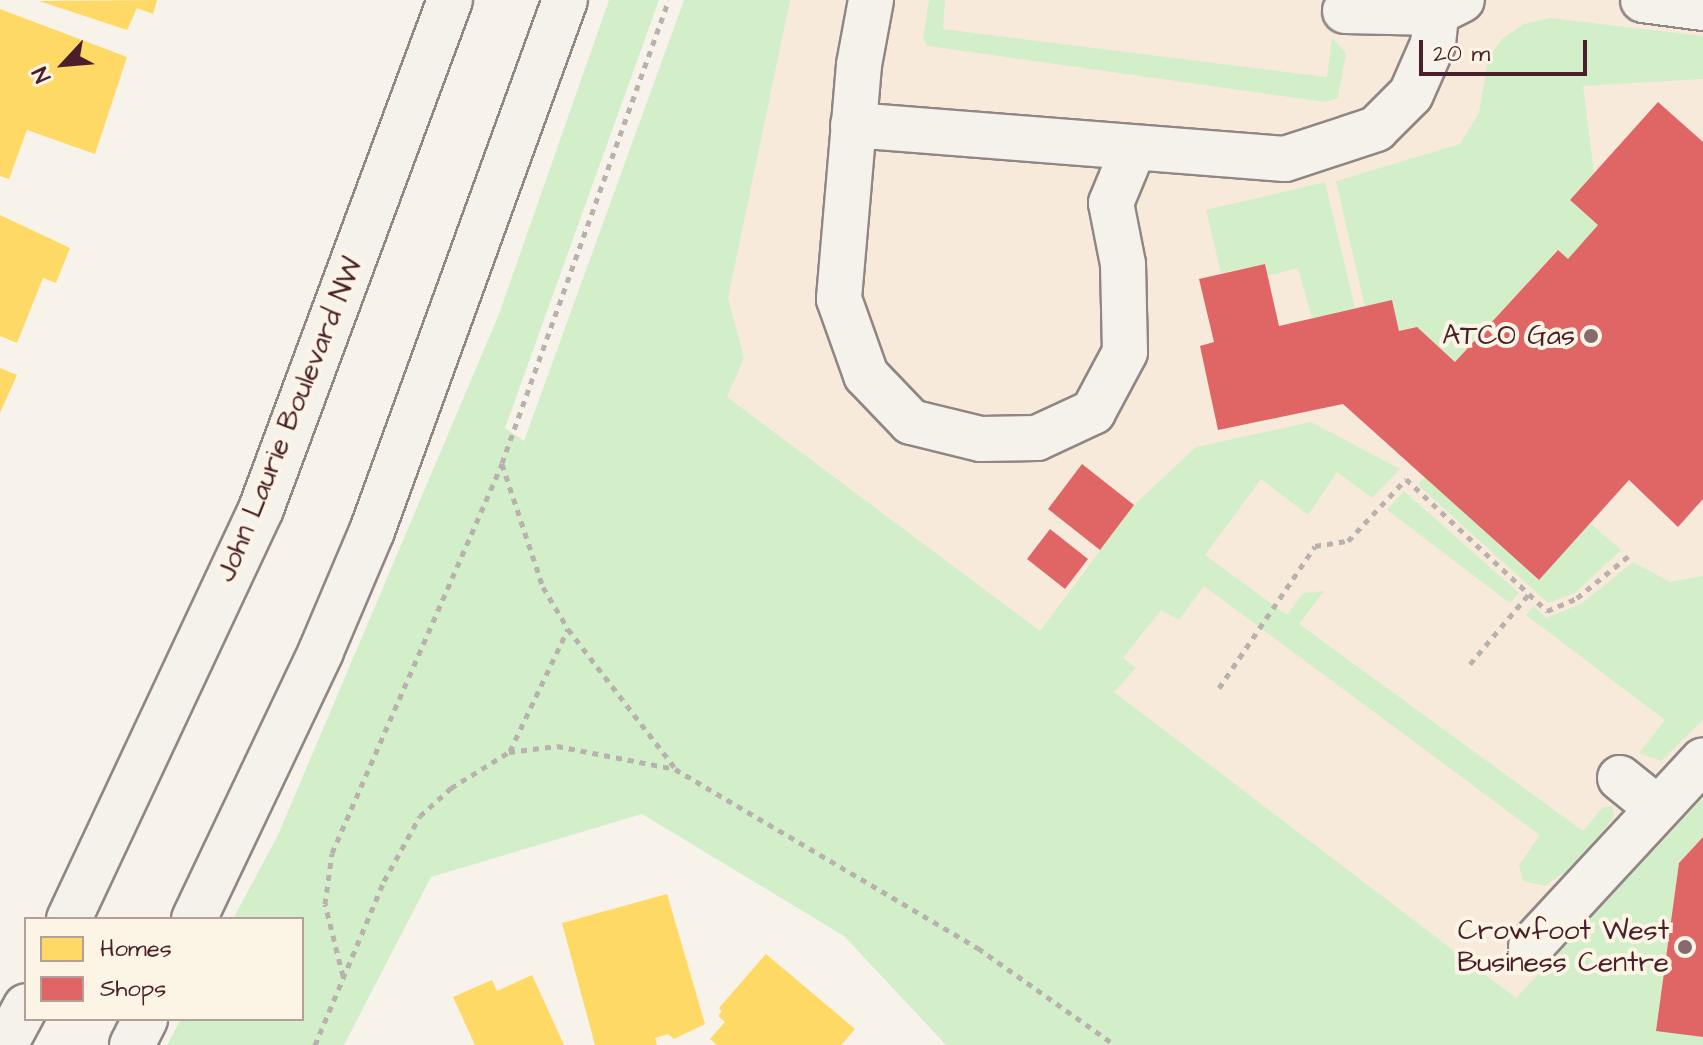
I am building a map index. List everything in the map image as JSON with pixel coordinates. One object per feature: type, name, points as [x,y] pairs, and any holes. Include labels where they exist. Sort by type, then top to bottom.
[{"type":"street","name":"John Laurie Boulevard NW","points":[[70,917],[261,509],[450,0]]},
{"type":"street","points":[[195,917],[321,651],[372,531],[565,0]]},
{"type":"street","points":[[871,0],[853,125],[839,299],[866,375],[911,422],[981,439],[1037,438],[1093,412],[1125,352],[1123,264],[1111,203],[1133,150]]},
{"type":"street","points":[[1643,0],[1703,8]]},
{"type":"street","points":[[853,125],[1133,150],[1285,159],[1376,129],[1411,94],[1449,6],[1345,11]]},
{"type":"street","points":[[1531,946],[1703,760]]},
{"type":"street","points":[[1620,778],[1657,808]]},
{"type":"street","points":[[5,1045],[24,1010]]},
{"type":"street","points":[[132,1045],[144,1021]]},
{"type":"path","points":[[344,977],[325,904],[332,853],[502,463],[669,0]]},
{"type":"path","points":[[502,463],[543,587],[568,629],[675,769]]},
{"type":"path","points":[[1219,688],[1315,546],[1348,541],[1406,479],[1547,611],[1577,598],[1631,554]]},
{"type":"path","points":[[1470,664],[1529,594]]},
{"type":"path","points":[[509,752],[568,629]]},
{"type":"path","points":[[315,1045],[384,881],[420,816],[451,788],[509,752],[557,746],[675,769],[978,948],[1115,1045]]},
{"type":"shaded area","points":[[688,0],[1703,0],[1703,1045],[1496,1045],[524,441]]},
{"type":"green space","points":[[609,0],[659,0],[505,428],[524,441],[684,0],[790,0],[728,298],[744,358],[727,397],[1040,631],[1134,505],[1196,447],[1311,422],[1400,469],[1372,498],[1337,472],[1308,515],[1261,479],[1205,555],[1287,615],[1303,593],[1324,591],[1299,624],[1583,831],[1603,807],[1612,806],[1614,816],[1568,870],[1545,886],[1523,881],[1519,865],[1540,835],[1204,586],[1179,620],[1161,610],[1123,658],[1136,668],[1114,692],[1516,998],[1703,798],[1703,837],[1679,863],[1656,1030],[1703,1037],[1703,1045],[946,1045],[844,936],[642,814],[431,877],[344,1045],[167,1045],[180,1021],[304,1021],[304,917],[234,917],[278,835],[499,314]]},
{"type":"green space","points":[[929,0],[945,0],[943,29],[1327,77],[1332,38],[1346,53],[1338,98],[1325,102],[928,46],[923,39]]},
{"type":"green space","points":[[1550,18],[1703,36],[1703,79],[1583,86],[1594,173],[1570,200],[1598,225],[1568,259],[1557,250],[1455,362],[1417,327],[1399,331],[1392,300],[1365,307],[1336,181],[1460,144],[1479,113],[1488,59],[1503,38],[1524,24]]},
{"type":"green space","points":[[1325,182],[1355,309],[1312,318],[1298,268],[1267,276],[1265,264],[1221,273],[1206,210]]},
{"type":"green space","points":[[1425,477],[1538,580],[1590,523],[1621,550],[1575,593],[1548,603],[1418,485]]},
{"type":"green space","points":[[1404,491],[1519,593],[1510,603],[1387,510]]},
{"type":"green space","points":[[1633,562],[1670,582],[1703,576],[1703,720],[1661,761],[1639,753],[1665,720],[1526,615],[1534,606],[1546,618],[1581,604]]},
{"type":"building: Homes","points":[[157,0],[153,14],[137,8],[127,30],[39,1]]},
{"type":"building: Homes","points":[[0,9],[127,57],[95,154],[27,130],[9,179],[0,176]]},
{"type":"building: Homes","points":[[0,215],[70,248],[56,283],[43,278],[17,343],[0,336]]},
{"type":"building: Homes","points":[[0,368],[17,375],[0,413]]},
{"type":"building: Homes","points":[[667,894],[705,1024],[674,1039],[668,1034],[655,1038],[657,1045],[595,1045],[562,923]]},
{"type":"building: Homes","points":[[766,954],[855,1029],[841,1045],[717,1045],[710,1039],[725,1022],[718,1016],[722,1011],[719,1008]]},
{"type":"building: Homes","points":[[532,975],[564,1045],[475,1045],[453,997],[492,980],[497,991]]},
{"type":"building: Shops","name":"ATCO Gas","points":[[1658,102],[1703,142],[1703,499],[1678,527],[1629,480],[1539,580],[1343,404],[1218,430],[1200,346],[1214,342],[1199,279],[1265,264],[1279,326],[1392,300],[1399,331],[1417,327],[1455,362],[1558,250],[1568,259],[1598,225],[1570,200]]},
{"type":"building: Shops","points":[[1082,464],[1134,505],[1100,550],[1048,509]]},
{"type":"building: Shops","points":[[1050,529],[1088,559],[1065,589],[1027,559]]},
{"type":"building: Shops","name":"Crowfoot West Business Centre","points":[[1703,837],[1703,1037],[1656,1031],[1679,863]]},
{"type":"place","name":"ATCO Gas","points":[[1591,336]]},
{"type":"place","name":"Crowfoot West Business Centre","points":[[1685,947]]}]
